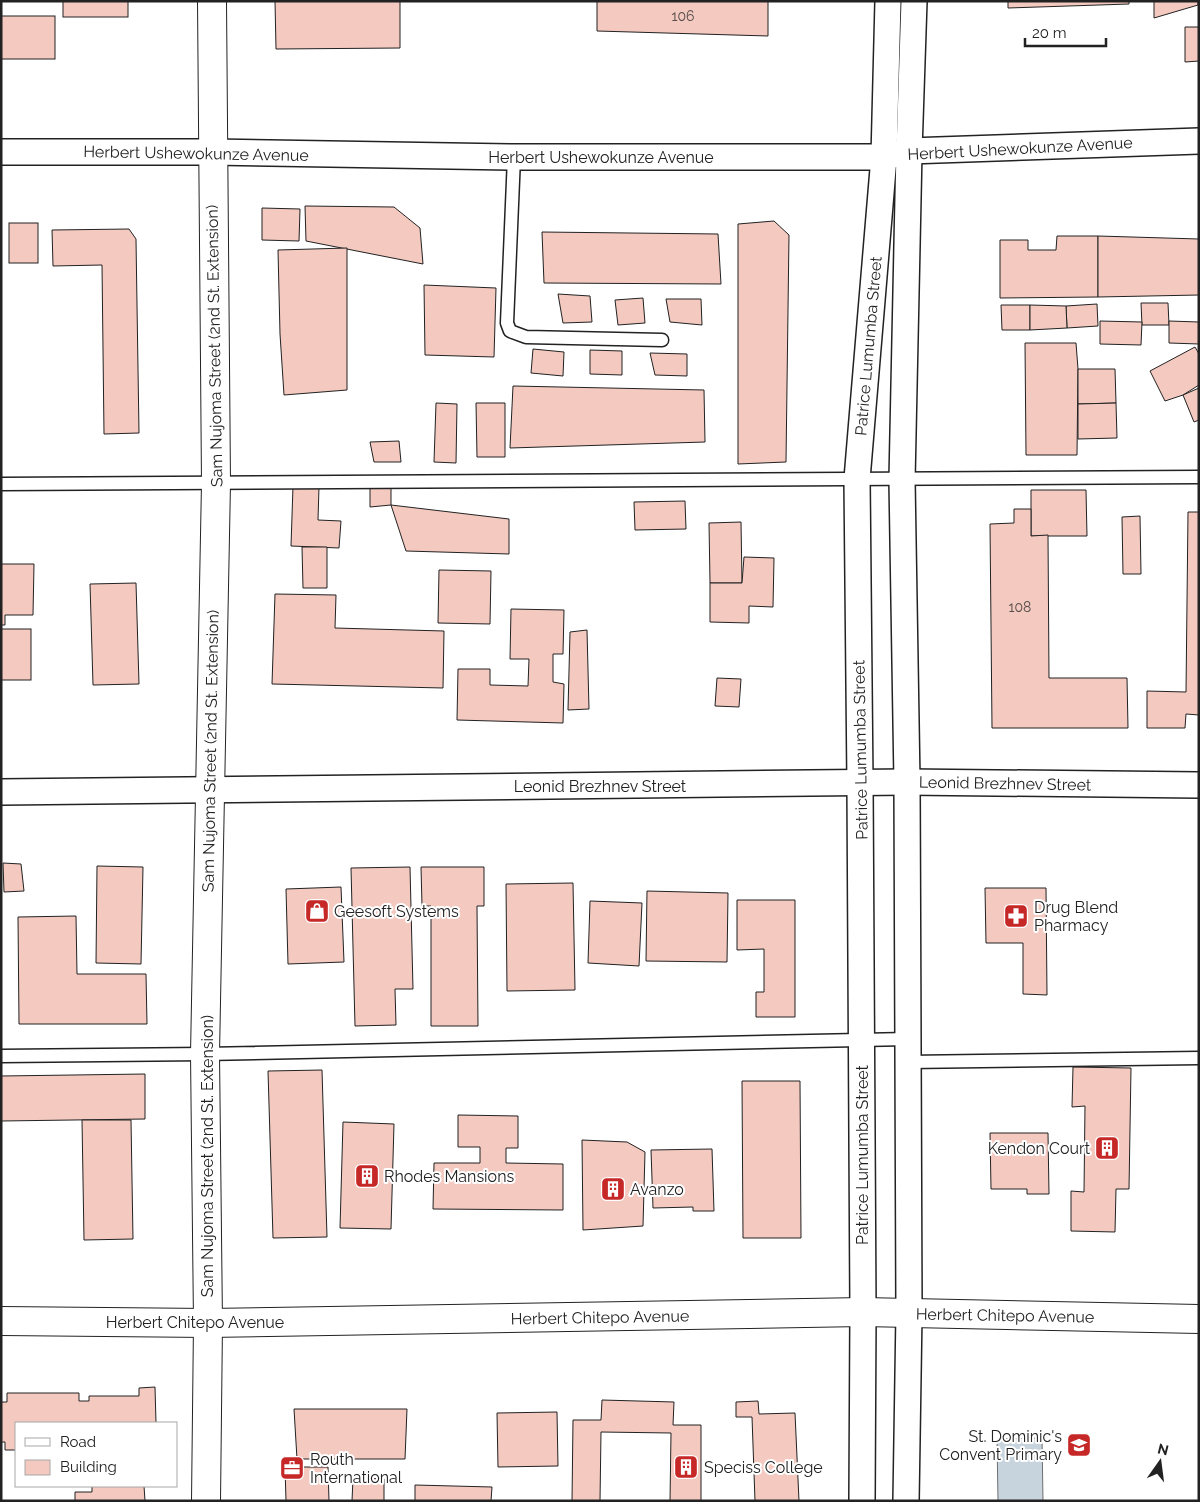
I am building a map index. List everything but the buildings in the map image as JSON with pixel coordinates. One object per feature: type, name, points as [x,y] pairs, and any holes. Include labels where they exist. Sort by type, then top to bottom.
[{"type":"main road","name":"Sam Nujoma Street (2nd St. Extension)","points":[[206,1501],[208,1323],[205,1054],[216,483],[212,1]]},
{"type":"main road","name":"Herbert Chitepo Avenue","points":[[1,1321],[208,1323],[863,1312],[1199,1319]]},
{"type":"street","name":"Patrice Lumumba Street","points":[[862,1501],[862,1040],[857,479],[884,158],[888,1]]},
{"type":"street","name":"Patrice Lumumba Street","points":[[906,1501],[909,1313],[907,782],[902,480],[914,1]]},
{"type":"street","name":"Herbert Ushewokunze Avenue","points":[[1,152],[212,152],[514,157],[884,158],[909,151],[1199,141]]},
{"type":"street","name":"Leonid Brezhnev Street","points":[[1,792],[907,782],[1199,785]]},
{"type":"lane","points":[[514,157],[507,323],[510,331],[526,337],[662,340]]},
{"type":"lane","points":[[1,484],[1199,477]]},
{"type":"lane","points":[[1,1056],[205,1054],[862,1040],[908,1051],[1199,1058]]},
{"type":"shaded area","points":[[1042,1438],[1043,1501],[998,1501],[997,1439]]},
{"type":"place","name":"Geesoft Systems","points":[[317,911]]},
{"type":"place","name":"Drug Blend Pharmacy","points":[[1016,916]]},
{"type":"place","name":"Kendon Court","points":[[1107,1148]]},
{"type":"place","name":"Rhodes Mansions","points":[[367,1176]]},
{"type":"place","name":"Avanzo","points":[[613,1189]]},
{"type":"place","name":"St. Dominic's Convent Primary","points":[[1079,1445]]},
{"type":"place","name":"Speciss College","points":[[686,1467]]},
{"type":"place","name":"Routh International","points":[[292,1468]]}]
